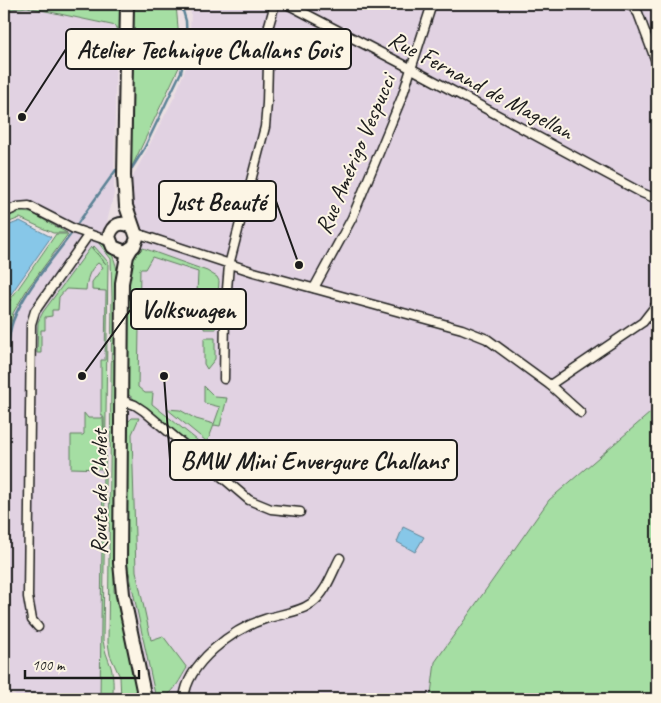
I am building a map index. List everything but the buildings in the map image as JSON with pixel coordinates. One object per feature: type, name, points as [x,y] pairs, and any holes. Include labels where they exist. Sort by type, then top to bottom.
[{"type":"main road","name":"Route de Cholet","points":[[122,283],[127,256],[134,238],[126,206],[124,176],[127,4]]},
{"type":"main road","name":"Route de Cholet","points":[[124,176],[120,212],[112,237],[118,256],[122,283],[120,572],[145,699]]},
{"type":"main road","points":[[124,223],[134,238],[123,251],[112,237],[124,223]]},
{"type":"street","points":[[224,379],[225,313],[229,264],[265,127],[269,25],[275,4]]},
{"type":"street","name":"Rue Fernand de Magellan","points":[[287,4],[642,193],[657,199]]},
{"type":"street","name":"Rue Amérigo Vespucci","points":[[314,288],[352,218],[402,97],[432,4]]},
{"type":"street","points":[[630,4],[638,13],[657,64]]},
{"type":"street","points":[[4,213],[17,207],[29,206],[74,229],[90,234],[112,237]]},
{"type":"street","points":[[38,627],[32,620],[28,598],[31,324],[35,310],[90,234]]},
{"type":"street","points":[[134,238],[153,238],[229,264],[462,329],[487,339],[550,385],[581,413]]},
{"type":"street","points":[[550,385],[643,322],[657,304]]},
{"type":"street","points":[[121,400],[135,405],[144,411],[250,500],[271,509],[300,512]]},
{"type":"street","points":[[184,699],[187,683],[193,674],[209,654],[224,640],[264,619],[289,613],[312,603],[325,588],[340,558]]},
{"type":"shaded area","points":[[189,4],[657,4],[657,410],[435,662],[431,694],[427,699],[153,699],[126,568],[126,417],[131,256],[140,247],[141,229],[132,215],[130,182],[175,96],[188,62],[191,14]]},
{"type":"shaded area","points":[[27,7],[116,26],[114,194],[107,222],[100,699],[19,699],[4,685],[4,344],[10,311],[65,236],[33,216],[14,213],[4,200],[4,10]]},
{"type":"green space","points":[[4,4],[176,4],[181,63],[129,173],[116,26],[27,7],[4,10]]},
{"type":"green space","points":[[20,212],[32,213],[67,233],[53,233],[20,218],[7,223],[4,227],[4,218]]},
{"type":"green space","points":[[56,234],[68,234],[28,288],[13,313],[4,358],[4,306],[6,306]]},
{"type":"green space","points":[[98,242],[111,253],[117,270],[114,591],[140,699],[121,699],[120,677],[110,655],[108,643],[112,297],[111,259]]},
{"type":"green space","points":[[94,246],[108,262],[103,640],[112,671],[113,699],[100,699],[103,469],[71,468],[71,435],[84,434],[84,413],[88,418],[103,418],[104,439],[104,418],[101,414],[101,360],[105,360],[106,291],[92,290],[92,282],[103,267],[98,263],[89,275],[86,290],[66,289],[59,297],[58,310],[52,310],[52,316],[45,317],[45,330],[41,330],[41,353],[37,353],[38,322],[43,312],[91,247],[106,264],[92,248]]},
{"type":"green space","points":[[143,248],[207,271],[217,277],[219,281],[216,329],[204,329],[205,293],[197,293],[198,272],[152,257],[145,269],[140,269],[138,387],[145,393],[153,393],[152,404],[212,452],[210,458],[125,392],[127,273],[133,257]]},
{"type":"green space","points":[[204,338],[215,338],[215,359],[207,369],[204,364]]},
{"type":"green space","points":[[204,386],[215,397],[227,398],[220,426],[214,425],[206,441],[167,409],[180,410],[196,419],[214,424],[220,407],[204,403]]},
{"type":"green space","points":[[657,407],[657,699],[427,699],[431,694],[435,662],[549,500]]},
{"type":"green space","points":[[132,418],[139,418],[132,434],[136,571],[151,640],[163,636],[187,668],[171,692],[162,698],[156,699],[127,563],[127,423]]},
{"type":"water","points":[[20,221],[51,237],[4,304],[4,230],[5,227]]},
{"type":"water","points":[[403,527],[424,537],[415,552],[397,542]]},
{"type":"waterway","points":[[132,168],[144,149],[181,72],[187,47],[186,21],[181,4]]},
{"type":"waterway","points":[[78,223],[116,170]]},
{"type":"waterway","points":[[4,367],[11,326],[24,298],[71,234]]},
{"type":"place","name":"Atelier Technique Challans Gois","points":[[22,117]]},
{"type":"place","name":"Just Beauté","points":[[299,265]]},
{"type":"place","name":"Volkswagen","points":[[82,376]]},
{"type":"place","name":"BMW Mini Envergure Challans","points":[[164,376]]}]
